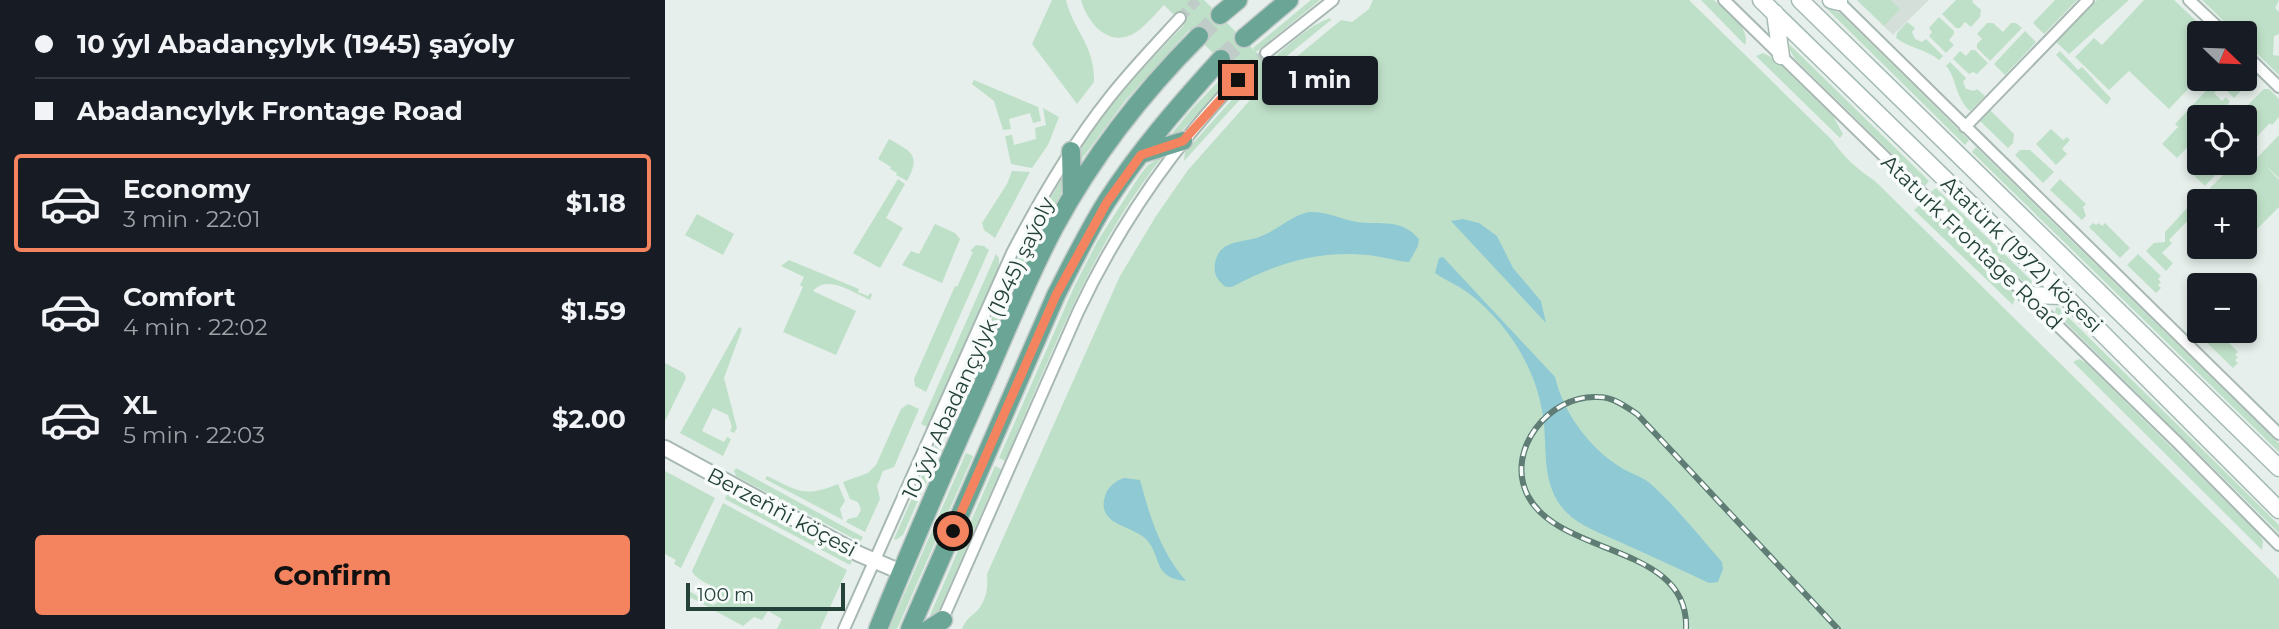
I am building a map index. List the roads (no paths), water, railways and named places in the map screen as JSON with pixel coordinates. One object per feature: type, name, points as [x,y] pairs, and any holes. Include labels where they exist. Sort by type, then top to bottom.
[{"type":"main road","points":[[1220,15],[1238,0]]},
{"type":"main road","points":[[1244,37],[1289,0]]},
{"type":"main road","name":"Atatürk (1972) köçesi","points":[[1762,0],[2279,510]]},
{"type":"main road","name":"Atatürk (1972) köçesi","points":[[1801,0],[2279,468]]},
{"type":"main road","points":[[1775,13],[1781,55]]},
{"type":"main road","name":"10 ýyl Abadançylyk (1945) şaýoly","points":[[878,629],[1028,281],[1072,197],[1138,103],[1199,36]]},
{"type":"main road","points":[[909,629],[1056,295],[1107,202],[1182,102],[1221,59]]},
{"type":"main road","points":[[1141,155],[1183,141]]},
{"type":"main road","points":[[1071,150],[1072,197]]},
{"type":"main road","points":[[2026,295],[2065,296]]},
{"type":"street","points":[[1266,53],[1333,0]]},
{"type":"street","name":"Ataturk Frontage Road","points":[[1724,0],[2279,544]]},
{"type":"street","points":[[1965,127],[2088,0]]},
{"type":"street","points":[[2189,0],[2211,21]]},
{"type":"street","points":[[1836,1],[2279,434]]},
{"type":"street","points":[[845,629],[1012,253],[1032,215],[1071,150],[1108,99],[1180,18]]},
{"type":"street","points":[[2257,66],[2279,87]]},
{"type":"street","points":[[937,626],[1091,285],[1132,212],[1183,141],[1248,69]]},
{"type":"street","name":"Berzeňňi köçesi","points":[[665,448],[901,572]]},
{"type":"water","points":[[1309,212],[1357,222],[1398,225],[1419,239],[1418,246],[1409,262],[1367,255],[1331,255],[1280,265],[1232,287],[1226,287],[1218,280],[1215,263],[1222,249],[1257,238]]},
{"type":"water","points":[[1463,219],[1479,223],[1497,236],[1513,268],[1541,301],[1546,323],[1451,221]]},
{"type":"water","points":[[1443,257],[1555,377],[1571,416],[1598,450],[1620,467],[1650,483],[1722,562],[1723,569],[1718,582],[1709,583],[1600,533],[1578,522],[1566,512],[1552,490],[1543,416],[1534,380],[1526,363],[1506,331],[1481,304],[1467,292],[1435,273],[1439,258]]},
{"type":"water","points":[[1124,478],[1140,480],[1163,546],[1186,581],[1168,576],[1147,540],[1117,524],[1106,513],[1106,493],[1112,485]]},
{"type":"tunnel","points":[[1180,18],[1197,0]]},
{"type":"tunnel","points":[[1199,36],[1220,15]]},
{"type":"tunnel","points":[[1221,59],[1244,38]]},
{"type":"tunnel","points":[[1248,69],[1266,53]]},
{"type":"railway","points":[[1686,629],[1682,601],[1667,581],[1646,566],[1567,531],[1544,516],[1528,496],[1522,478],[1522,461],[1527,444],[1536,428],[1548,415],[1563,405],[1580,399],[1603,397],[1637,414],[1838,629]]}]
